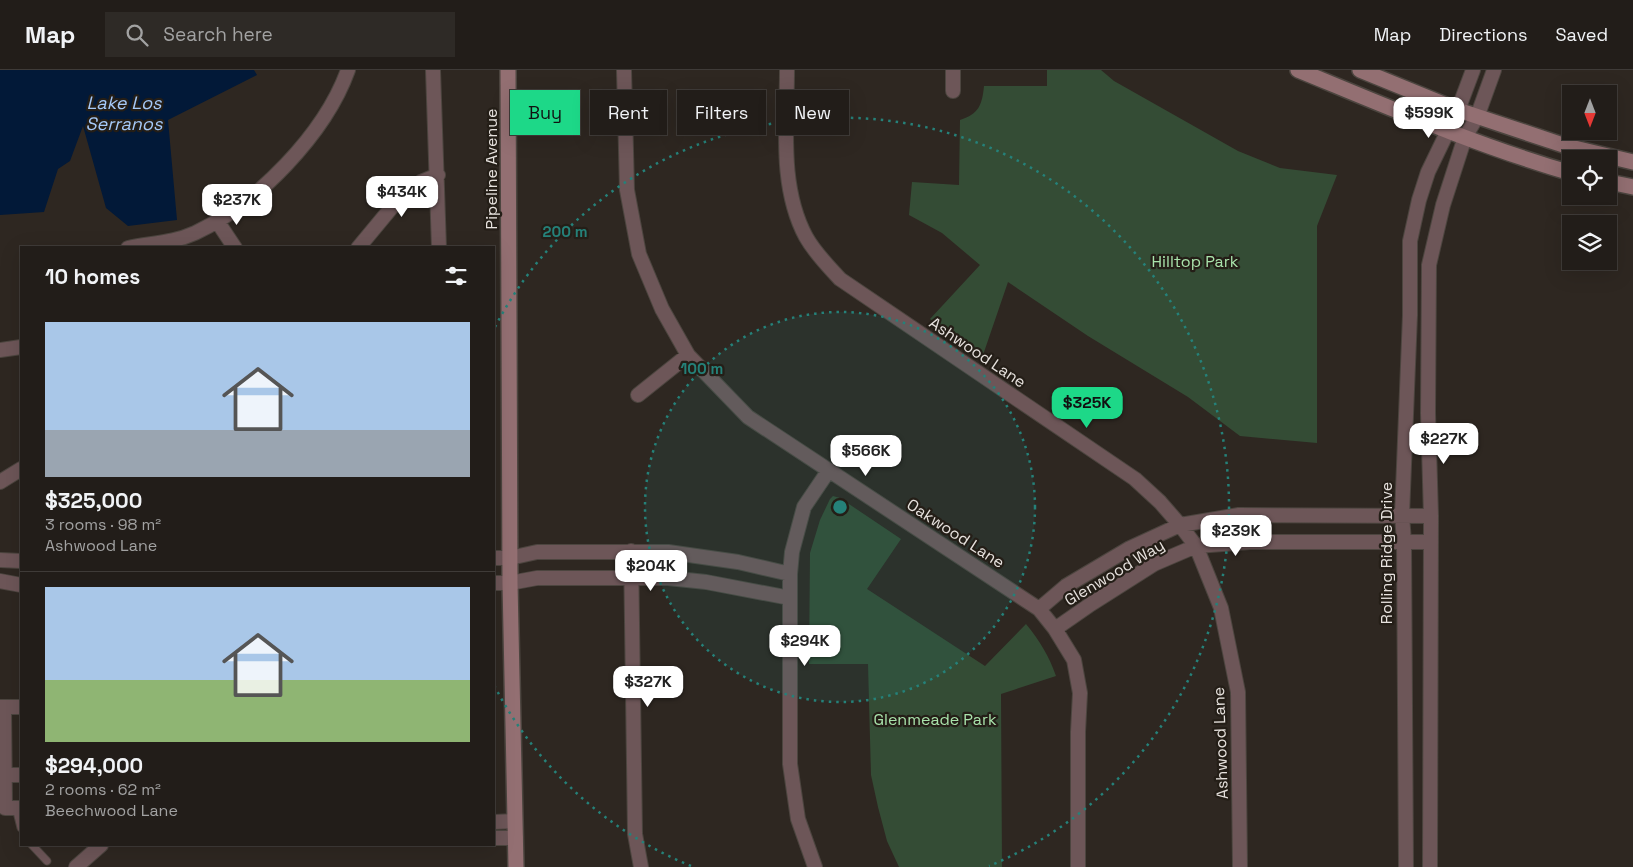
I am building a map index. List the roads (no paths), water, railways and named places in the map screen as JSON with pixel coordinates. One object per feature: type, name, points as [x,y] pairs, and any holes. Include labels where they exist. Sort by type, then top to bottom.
[{"type":"main road","name":"Pipeline Avenue","points":[[508,70],[510,583],[516,867]]},
{"type":"main road","points":[[1298,70],[1448,131],[1532,162],[1562,170]]},
{"type":"main road","points":[[1360,70],[1477,117],[1566,146],[1633,162]]},
{"type":"main road","points":[[1617,184],[1633,187]]},
{"type":"street","points":[[142,246],[170,242],[194,233],[217,221],[264,184],[296,153],[332,106],[348,70]]},
{"type":"street","points":[[433,70],[439,246]]},
{"type":"street","name":"Oakwood Lane","points":[[624,70],[627,190],[639,254],[662,309],[688,355],[748,417],[1039,609],[1055,629],[1074,660],[1080,693],[1078,732],[1078,867]]},
{"type":"street","name":"Ashwood Lane","points":[[787,70],[787,177],[797,218],[806,238],[819,256],[840,279],[1135,479],[1160,502],[1196,546],[1221,608],[1238,692],[1240,867]]},
{"type":"street","points":[[953,70],[953,91]]},
{"type":"street","name":"Rolling Ridge Drive","points":[[1406,867],[1404,542],[1402,515],[1410,315],[1410,241],[1428,172],[1458,110],[1473,70]]},
{"type":"street","points":[[1430,867],[1431,516],[1428,413],[1429,265],[1443,204],[1465,137],[1477,117],[1494,70]]},
{"type":"street","points":[[360,246],[402,195],[421,182],[438,175]]},
{"type":"street","points":[[217,221],[233,246]]},
{"type":"street","points":[[0,350],[20,348]]},
{"type":"street","points":[[638,394],[688,355]]},
{"type":"street","points":[[815,867],[798,819],[790,764],[790,574],[792,552],[804,507],[829,470]]},
{"type":"street","points":[[0,482],[20,471]]},
{"type":"street","name":"Glenwood Way","points":[[1039,609],[1066,586],[1130,548],[1180,525],[1239,515],[1431,516]]},
{"type":"street","name":"Glenwood Way","points":[[1055,629],[1154,564],[1196,546],[1250,542],[1431,542]]},
{"type":"street","points":[[631,551],[635,834],[642,867]]},
{"type":"street","points":[[495,558],[510,558],[537,552],[668,552],[706,556],[790,574]]},
{"type":"street","points":[[0,560],[20,561]]},
{"type":"street","points":[[495,583],[510,583],[537,578],[668,578],[706,582],[790,598]]},
{"type":"street","points":[[0,581],[20,585]]},
{"type":"street","points":[[19,808],[4,808],[2,707],[20,707]]},
{"type":"street","points":[[4,775],[20,775]]},
{"type":"street","points":[[495,822],[515,821]]},
{"type":"street","points":[[495,838],[516,838]]},
{"type":"street","points":[[76,867],[100,846]]},
{"type":"lane","points":[[33,846],[47,861]]},
{"type":"water","name":"Lake Los Serranos","points":[[0,70],[254,70],[257,75],[168,120],[177,220],[128,226],[106,208],[83,126],[70,161],[58,169],[44,212],[0,215]]},
{"type":"park label","name":"Hilltop Park","points":[[1195,261]]},
{"type":"park label","name":"Glenmeade Park","points":[[935,719]]}]
